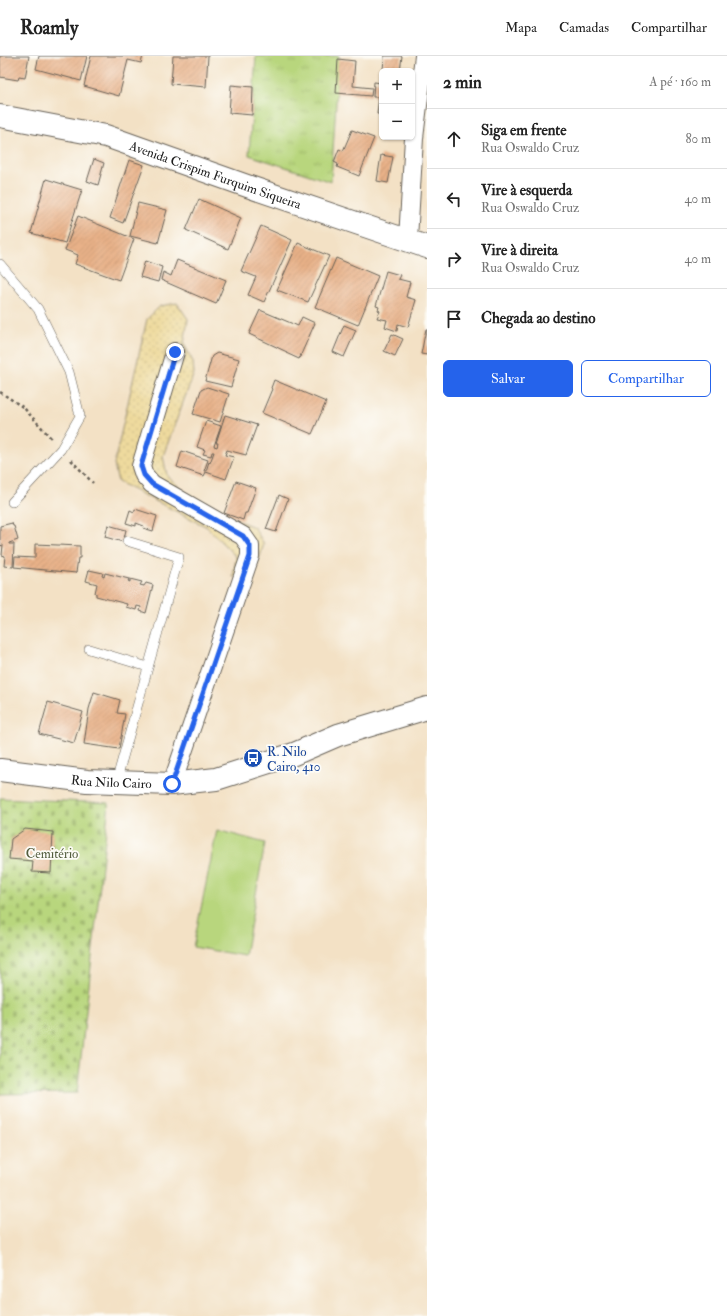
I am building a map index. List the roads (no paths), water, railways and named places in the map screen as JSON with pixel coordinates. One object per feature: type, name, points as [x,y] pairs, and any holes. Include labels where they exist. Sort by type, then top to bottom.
[{"type":"street","points":[[418,243],[414,138],[424,56]]},
{"type":"street","name":"Avenida Crispim Furquim Siqueira","points":[[0,116],[106,136],[250,187],[418,243]]},
{"type":"street","points":[[172,784],[250,556],[250,546],[243,536],[152,484],[144,475],[141,466],[175,352]]},
{"type":"street","name":"Rua Nilo Cairo","points":[[0,770],[87,781],[172,784],[216,779],[294,754],[338,735],[427,708]]},
{"type":"lane","points":[[0,264],[38,309],[69,372],[80,416],[61,449],[12,502]]},
{"type":"lane","points":[[116,782],[179,558],[127,541]]},
{"type":"lane","points":[[89,649],[148,667]]},
{"type":"place","name":"R. Nilo Cairo, 410","points":[[253,758]]},
{"type":"park label","name":"Cemitério","points":[[52,853]]}]
